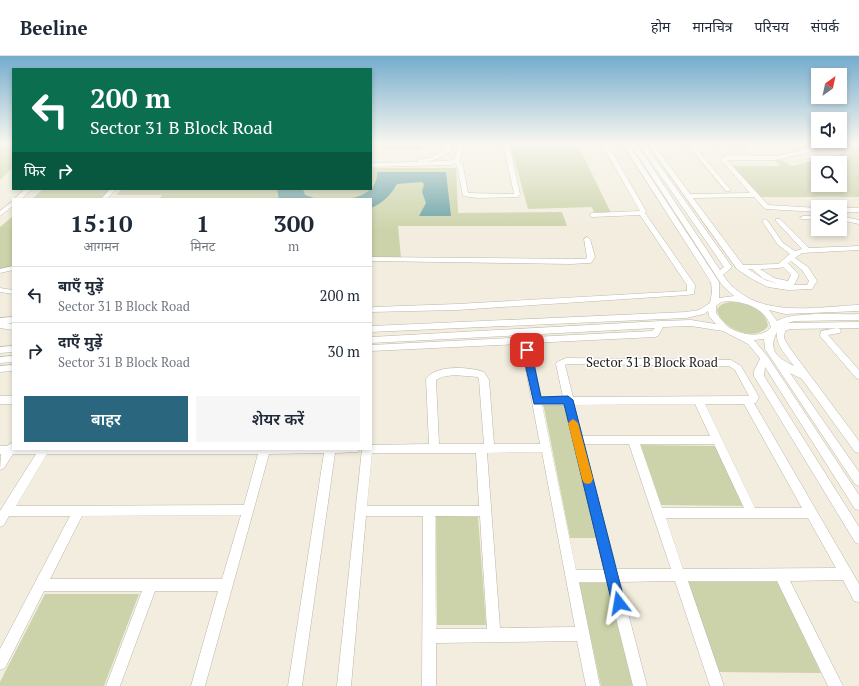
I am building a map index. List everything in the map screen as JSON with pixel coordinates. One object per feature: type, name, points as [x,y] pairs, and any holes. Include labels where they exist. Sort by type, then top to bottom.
[{"type":"street","points":[[461,172],[465,195],[516,196],[518,194],[513,172]]},
{"type":"street","points":[[374,310],[457,308],[691,292],[691,285],[642,213],[642,206],[622,172]]},
{"type":"street","points":[[644,172],[715,282],[716,292],[712,314],[724,328]]},
{"type":"street","points":[[653,172],[734,293],[772,317],[774,329],[768,340],[768,347],[859,481]]},
{"type":"street","points":[[662,172],[728,267]]},
{"type":"street","points":[[671,172],[741,267],[755,279],[768,286],[776,288],[809,288],[813,281],[811,276],[790,259]]},
{"type":"street","points":[[713,172],[728,190]]},
{"type":"street","points":[[735,172],[766,207],[811,210]]},
{"type":"street","points":[[18,198],[28,190]]},
{"type":"street","points":[[105,198],[112,190]]},
{"type":"street","points":[[687,194],[753,193]]},
{"type":"street","points":[[0,214],[12,204]]},
{"type":"street","points":[[847,210],[859,210]]},
{"type":"street","points":[[592,215],[642,213]]},
{"type":"street","points":[[804,218],[811,218]]},
{"type":"street","points":[[847,218],[857,219]]},
{"type":"street","points":[[778,220],[807,250]]},
{"type":"street","points":[[755,268],[770,279],[785,283],[791,283],[795,275],[790,259],[765,222]]},
{"type":"street","points":[[372,259],[588,261],[591,257],[587,239]]},
{"type":"street","points":[[720,274],[728,267],[755,268],[779,266],[807,250],[859,248]]},
{"type":"street","points":[[0,271],[12,268]]},
{"type":"street","points":[[0,290],[12,292]]},
{"type":"street","points":[[372,329],[686,315],[701,312],[720,300],[733,298],[785,311],[859,308]]},
{"type":"street","points":[[737,334],[750,337],[763,337],[790,319],[859,317]]},
{"type":"street","points":[[819,318],[846,325]]},
{"type":"street","points":[[0,321],[12,320]]},
{"type":"street","points":[[372,340],[661,324],[691,323],[724,328],[751,342],[764,359],[859,505]]},
{"type":"street","points":[[372,348],[655,334],[661,324]]},
{"type":"street","points":[[0,325],[12,327]]},
{"type":"street","points":[[859,325],[788,326],[781,330],[780,338],[785,348],[859,449]]},
{"type":"street","points":[[859,331],[824,333],[824,336],[859,376]]},
{"type":"street","points":[[525,341],[593,686]]},
{"type":"street","points":[[0,350],[12,349]]},
{"type":"street","points":[[0,360],[12,359]]},
{"type":"street","points":[[764,359],[759,371],[759,376],[859,538]]},
{"type":"street","name":"Sector 31 B Block Road","points":[[640,686],[560,364],[566,361],[731,363],[738,368],[752,393],[753,400],[747,400]]},
{"type":"street","points":[[779,363],[808,378]]},
{"type":"street","points":[[0,369],[12,368]]},
{"type":"street","points":[[434,449],[431,379],[435,375],[441,373],[474,372],[481,374],[484,380],[486,511],[494,635]]},
{"type":"street","points":[[0,400],[12,400]]},
{"type":"street","points":[[698,400],[752,513]]},
{"type":"street","points":[[537,401],[747,400],[859,596]]},
{"type":"street","points":[[578,440],[717,440]]},
{"type":"street","points":[[633,440],[717,686]]},
{"type":"street","points":[[372,449],[546,448]]},
{"type":"street","points":[[0,465],[8,449]]},
{"type":"street","points":[[0,521],[45,450]]},
{"type":"street","points":[[198,686],[265,450]]},
{"type":"street","points":[[295,686],[330,450]]},
{"type":"street","points":[[344,686],[367,450]]},
{"type":"street","points":[[0,663],[79,510]]},
{"type":"street","points":[[7,511],[248,510]]},
{"type":"street","points":[[361,511],[486,511]]},
{"type":"street","points":[[429,511],[429,686]]},
{"type":"street","points":[[658,513],[811,512]]},
{"type":"street","points":[[572,576],[847,574]]},
{"type":"street","points":[[782,575],[836,686]]},
{"type":"street","points":[[41,584],[227,585]]},
{"type":"street","points":[[113,686],[151,585]]},
{"type":"street","points":[[429,636],[583,634]]},
{"type":"green space","points":[[0,172],[8,172],[0,180]]},
{"type":"green space","points":[[372,172],[456,172],[458,213],[562,212],[567,226],[398,226],[401,258],[372,258],[372,198],[160,198],[162,195],[116,195],[121,190],[372,190]]},
{"type":"green space","points":[[518,172],[591,172],[611,213],[594,212],[592,207],[528,209]]},
{"type":"green space","points":[[737,172],[811,172],[811,192],[847,192],[847,172],[859,172],[859,197],[761,197]]},
{"type":"green space","points":[[42,190],[111,190],[105,198],[33,198]]},
{"type":"green space","points":[[12,217],[12,269],[0,270],[0,227]]},
{"type":"green space","points":[[734,302],[756,308],[764,315],[768,326],[763,331],[756,333],[740,332],[732,328],[720,317],[717,310],[724,303]]},
{"type":"green space","points":[[543,403],[565,403],[598,538],[570,538]]},
{"type":"green space","points":[[639,445],[715,446],[743,506],[660,505]]},
{"type":"green space","points":[[436,516],[478,517],[486,625],[437,625]]},
{"type":"green space","points":[[687,582],[778,582],[821,673],[719,672]]},
{"type":"green space","points":[[579,583],[609,583],[635,686],[601,686]]},
{"type":"green space","points":[[45,594],[139,594],[104,686],[0,686],[0,682]]},
{"type":"water","points":[[377,172],[446,172],[451,216],[419,216],[426,203],[422,192],[424,184],[422,182],[397,184],[386,198],[372,208],[372,198],[352,198],[372,190],[377,178]]},
{"type":"water","points":[[277,190],[303,190],[305,195],[314,198],[279,198]]},
{"type":"slow traffic","points":[[573,423],[588,479]]},
{"type":"route","points":[[527,350],[537,401],[568,400],[619,603]]}]
